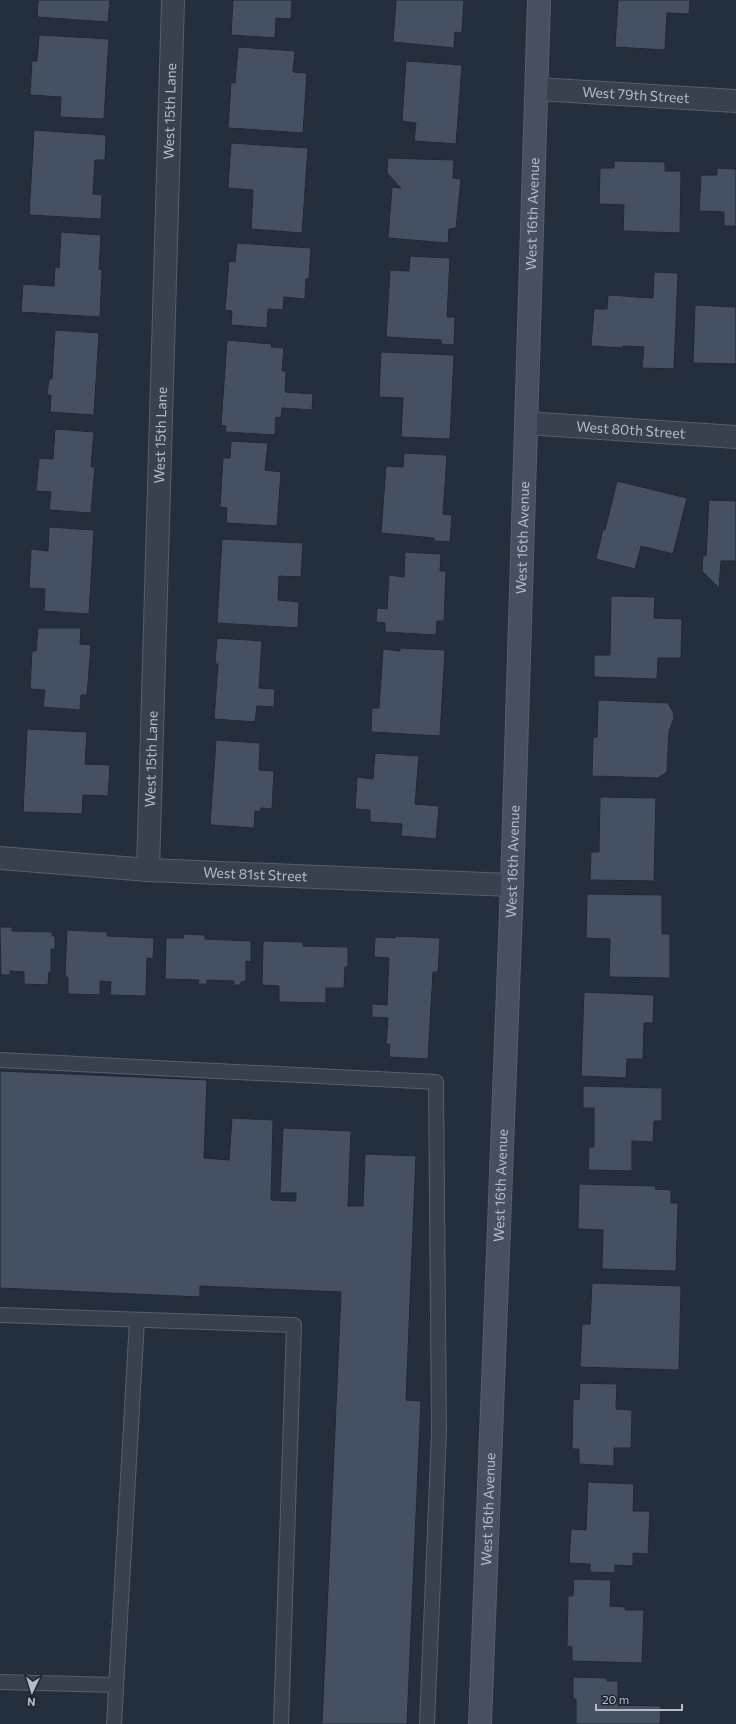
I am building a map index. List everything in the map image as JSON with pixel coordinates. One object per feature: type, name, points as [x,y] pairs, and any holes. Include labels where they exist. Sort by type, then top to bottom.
[{"type":"street","name":"West 15th Lane","points":[[148,870],[173,0]]},
{"type":"street","name":"West 16th Avenue","points":[[480,1724],[512,885],[539,0]]},
{"type":"street","name":"West 79th Street","points":[[536,89],[736,101]]},
{"type":"street","name":"West 80th Street","points":[[526,423],[736,437]]},
{"type":"street","name":"West 81st Street","points":[[0,858],[148,870],[512,885]]},
{"type":"lane","points":[[0,1060],[436,1082],[439,1432],[427,1724]]},
{"type":"lane","points":[[0,1315],[294,1325],[282,1724]]},
{"type":"lane","points":[[114,1724],[137,1320]]},
{"type":"lane","points":[[0,1682],[116,1685]]},
{"type":"building","points":[[38,0],[110,0],[108,22],[37,17]]},
{"type":"building","points":[[233,0],[292,0],[291,19],[276,18],[275,38],[231,35]]},
{"type":"building","points":[[396,0],[464,0],[462,33],[455,32],[454,48],[393,42]]},
{"type":"building","points":[[618,0],[690,0],[689,14],[667,13],[665,50],[615,47]]},
{"type":"building","points":[[39,35],[109,39],[104,119],[60,117],[61,97],[30,95],[32,61],[37,61]]},
{"type":"building","points":[[238,47],[295,51],[293,72],[307,73],[303,133],[228,128],[231,82],[235,83]]},
{"type":"building","points":[[406,61],[462,65],[456,144],[414,141],[416,123],[402,121]]},
{"type":"building","points":[[34,130],[106,135],[105,160],[95,160],[93,194],[102,195],[101,219],[29,215]]},
{"type":"building","points":[[231,143],[308,148],[302,233],[251,229],[253,190],[228,188]]},
{"type":"building","points":[[388,158],[454,160],[453,178],[461,179],[456,228],[449,229],[448,243],[388,238],[392,187],[401,188],[387,173]]},
{"type":"building","points":[[614,161],[665,162],[665,171],[681,171],[680,233],[623,231],[624,205],[599,204],[600,168],[614,168]]},
{"type":"building","points":[[717,168],[736,169],[736,226],[724,226],[724,212],[699,211],[701,175],[717,175]]},
{"type":"building","points":[[61,232],[101,235],[99,269],[102,270],[100,317],[21,312],[23,284],[54,286],[55,267],[59,268]]},
{"type":"building","points":[[237,243],[311,248],[309,279],[306,279],[305,299],[284,297],[283,310],[268,309],[267,328],[231,325],[232,311],[225,310],[229,261],[235,262]]},
{"type":"building","points":[[410,256],[450,258],[447,317],[455,317],[454,345],[441,344],[441,340],[386,337],[390,270],[409,271]]},
{"type":"building","points":[[654,272],[678,273],[674,369],[642,368],[644,347],[623,346],[622,348],[591,346],[594,309],[607,309],[608,295],[653,298]]},
{"type":"building","points":[[695,305],[736,307],[736,364],[693,363]]},
{"type":"building","points":[[55,330],[99,333],[94,415],[50,412],[51,395],[47,395],[49,379],[52,379]]},
{"type":"building","points":[[227,340],[272,344],[271,347],[284,348],[282,371],[286,371],[285,392],[313,394],[312,410],[282,408],[281,418],[276,417],[275,435],[225,432],[226,426],[221,425]]},
{"type":"building","points":[[381,352],[454,355],[450,439],[401,437],[403,398],[379,397]]},
{"type":"building","points":[[55,429],[94,432],[91,467],[95,467],[91,513],[49,510],[51,492],[36,491],[39,458],[53,459]]},
{"type":"building","points":[[231,441],[268,443],[265,470],[281,472],[277,526],[226,523],[227,508],[220,507],[223,458],[230,458]]},
{"type":"building","points":[[404,453],[447,455],[443,514],[452,515],[450,542],[434,541],[434,538],[381,533],[386,466],[403,467]]},
{"type":"building","points":[[617,481],[687,498],[673,554],[641,546],[635,569],[596,559]]},
{"type":"building","points":[[709,500],[736,501],[736,561],[721,561],[719,588],[702,571],[703,555],[706,556]]},
{"type":"building","points":[[49,527],[94,530],[89,614],[44,611],[45,589],[29,588],[31,549],[48,551]]},
{"type":"building","points":[[222,539],[303,543],[301,577],[279,576],[278,600],[299,602],[298,628],[217,623]]},
{"type":"building","points":[[405,552],[441,554],[440,571],[446,571],[444,621],[437,621],[436,635],[385,632],[385,623],[376,622],[377,608],[387,609],[389,575],[404,577]]},
{"type":"building","points":[[611,596],[655,597],[654,618],[682,619],[681,658],[658,658],[657,679],[594,677],[594,655],[610,655]]},
{"type":"building","points":[[38,628],[81,628],[80,644],[91,645],[87,695],[81,695],[80,710],[43,707],[45,690],[30,689],[32,651],[36,651]]},
{"type":"building","points":[[217,638],[262,641],[259,688],[275,689],[274,707],[257,706],[255,722],[214,719],[218,664],[215,664]]},
{"type":"building","points":[[400,648],[445,650],[440,736],[371,732],[372,708],[379,708],[383,649],[400,651]]},
{"type":"building","points":[[598,700],[668,703],[673,712],[674,718],[669,731],[667,772],[658,778],[592,776],[593,737],[597,737]]},
{"type":"building","points":[[27,729],[87,732],[85,764],[110,765],[108,796],[83,795],[82,814],[23,812]]},
{"type":"building","points":[[216,740],[260,743],[259,770],[274,771],[272,809],[261,808],[260,812],[255,811],[254,828],[210,825]]},
{"type":"building","points":[[375,753],[419,756],[415,804],[439,806],[436,839],[401,836],[402,824],[370,822],[370,810],[355,809],[357,777],[373,779]]},
{"type":"building","points":[[600,797],[656,798],[654,881],[590,880],[591,852],[599,852]]},
{"type":"building","points":[[587,894],[662,895],[662,934],[670,934],[670,978],[609,977],[610,939],[586,938]]},
{"type":"building","points":[[0,927],[12,927],[12,931],[52,932],[52,936],[55,936],[55,949],[51,949],[51,973],[49,972],[48,985],[24,984],[24,972],[10,971],[10,975],[1,975]]},
{"type":"building","points":[[67,930],[107,932],[107,936],[154,938],[153,959],[147,958],[146,996],[110,995],[111,982],[100,981],[100,995],[68,994],[68,977],[65,977]]},
{"type":"building","points":[[184,934],[205,935],[205,939],[251,941],[251,962],[246,961],[246,981],[241,982],[240,985],[234,985],[234,981],[207,980],[207,984],[198,984],[199,980],[165,979],[166,938],[183,938]]},
{"type":"building","points":[[395,936],[440,938],[438,972],[433,972],[428,1059],[389,1057],[390,1044],[386,1044],[388,1018],[372,1017],[372,1004],[387,1005],[389,958],[374,957],[375,937],[395,938]]},
{"type":"building","points":[[263,941],[303,942],[303,946],[348,947],[348,967],[345,967],[344,988],[326,988],[326,1003],[279,1002],[279,986],[262,985]]},
{"type":"building","points":[[584,992],[654,995],[653,1023],[644,1023],[643,1059],[627,1059],[626,1078],[581,1076]]},
{"type":"building","points":[[0,1071],[207,1080],[204,1158],[229,1160],[232,1118],[273,1120],[271,1200],[296,1201],[296,1193],[280,1193],[283,1128],[351,1131],[348,1206],[363,1206],[365,1154],[416,1156],[406,1400],[421,1401],[407,1724],[322,1724],[341,1292],[200,1286],[200,1297],[0,1288]]},
{"type":"building","points":[[583,1086],[662,1088],[662,1121],[654,1121],[653,1142],[632,1141],[632,1171],[588,1170],[589,1147],[594,1147],[594,1108],[583,1108]]},
{"type":"building","points":[[579,1184],[656,1186],[655,1189],[671,1190],[671,1203],[678,1203],[676,1271],[602,1269],[603,1230],[578,1229]]},
{"type":"building","points":[[592,1283],[681,1286],[679,1370],[580,1367],[582,1324],[590,1324]]},
{"type":"building","points":[[580,1383],[617,1384],[616,1409],[632,1410],[631,1448],[614,1448],[614,1466],[579,1464],[579,1449],[572,1449],[573,1399],[579,1400]]},
{"type":"building","points":[[588,1482],[634,1484],[633,1511],[650,1511],[648,1554],[633,1553],[633,1566],[615,1565],[615,1573],[590,1572],[590,1564],[569,1563],[571,1529],[586,1530]]},
{"type":"building","points":[[574,1579],[611,1580],[610,1606],[625,1607],[625,1610],[644,1610],[642,1663],[572,1661],[572,1647],[567,1646],[568,1596],[573,1596]]},
{"type":"building","points":[[573,1677],[607,1678],[607,1681],[618,1681],[618,1705],[661,1706],[660,1724],[576,1724],[576,1699],[573,1699]]}]
